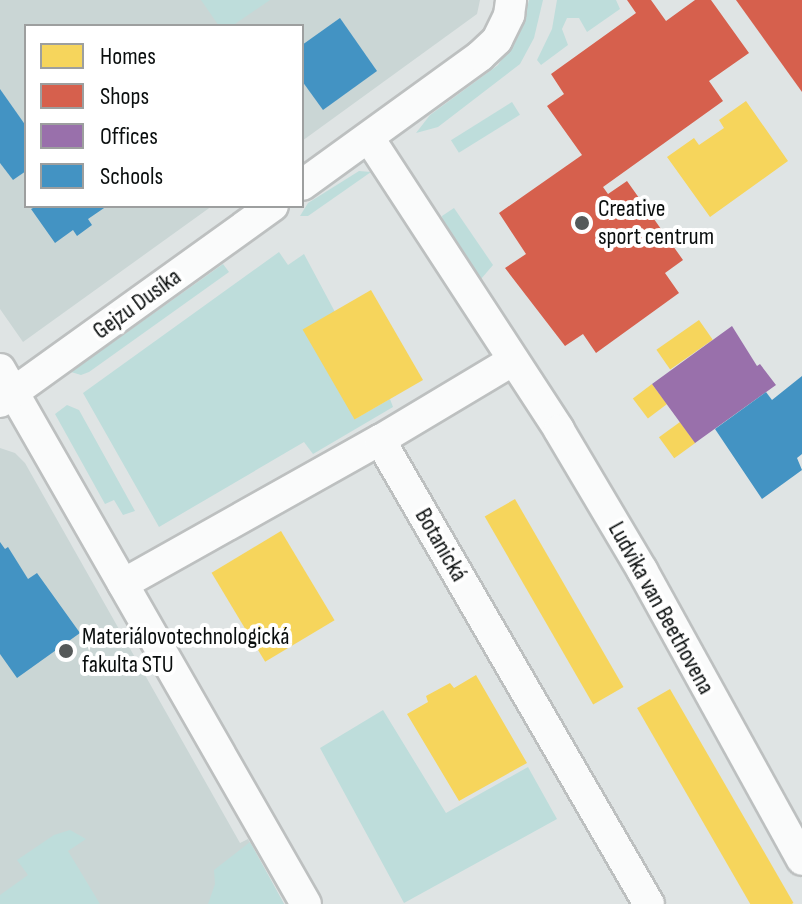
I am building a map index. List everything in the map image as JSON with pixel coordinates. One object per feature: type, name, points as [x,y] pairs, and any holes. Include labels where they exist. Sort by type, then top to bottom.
[{"type":"street","points":[[304,184],[480,56],[497,40],[510,7]]},
{"type":"street","name":"Ludvika van Beethovena","points":[[369,138],[542,403],[642,570],[802,860]]},
{"type":"street","name":"Gejzu Dusíka","points":[[5,388],[270,208]]},
{"type":"street","points":[[123,584],[380,440],[512,361]]},
{"type":"street","points":[[5,388],[123,584],[306,904]]},
{"type":"street","name":"Botanická","points":[[380,440],[649,904]]},
{"type":"shaded area","points":[[0,0],[480,0],[477,14],[304,140],[304,24],[24,24],[24,208],[209,208],[23,342],[0,309]]},
{"type":"shaded area","points":[[201,0],[270,0],[235,24],[218,24]]},
{"type":"shaded area","points":[[529,0],[543,0],[534,38],[520,64],[438,127],[416,133],[430,115],[498,65],[521,30]]},
{"type":"shaded area","points":[[557,0],[616,0],[620,9],[587,32],[579,18],[567,18],[562,29],[568,45],[541,65],[537,60],[552,29]]},
{"type":"shaded area","points":[[512,102],[520,115],[459,153],[451,140]]},
{"type":"shaded area","points":[[359,171],[371,172],[308,216],[300,216],[308,203]]},
{"type":"shaded area","points":[[454,208],[493,265],[481,279],[443,224],[442,216]]},
{"type":"shaded area","points":[[279,252],[288,265],[304,254],[335,312],[355,419],[390,399],[393,407],[313,454],[304,442],[159,527],[83,393]]},
{"type":"shaded area","points":[[223,264],[229,272],[89,372],[81,375],[71,372]]},
{"type":"shaded area","points":[[67,405],[79,410],[135,511],[123,515],[114,500],[105,504],[55,414]]},
{"type":"shaded area","name":"Materiálovotechnologická fakulta STU","points":[[0,448],[15,453],[25,463],[240,843],[248,839],[284,904],[0,904]]},
{"type":"shaded area","points":[[383,710],[446,813],[528,767],[557,819],[404,903],[320,748]]},
{"type":"shaded area","points":[[70,830],[86,839],[68,851],[100,904],[0,904],[0,895],[28,875],[17,860],[54,835]]},
{"type":"shaded area","points":[[250,842],[284,904],[208,904],[215,884],[214,870]]},
{"type":"building: Homes","points":[[746,101],[788,161],[710,217],[667,157],[694,138],[699,145],[724,128],[719,120]]},
{"type":"building: Homes","points":[[371,290],[423,380],[355,420],[303,330]]},
{"type":"building: Homes","points":[[699,320],[713,340],[670,369],[656,350]]},
{"type":"building: Homes","points":[[652,384],[667,404],[648,418],[633,398]]},
{"type":"building: Homes","points":[[680,422],[695,443],[674,458],[659,437]]},
{"type":"building: Homes","points":[[515,499],[624,687],[593,704],[485,516]]},
{"type":"building: Homes","points":[[281,531],[335,620],[265,662],[212,573]]},
{"type":"building: Homes","points":[[476,675],[527,763],[459,801],[407,714],[428,702],[426,696],[450,683],[454,688]]},
{"type":"building: Homes","points":[[670,689],[794,903],[750,904],[637,708]]},
{"type":"building: Shops","points":[[627,0],[651,0],[666,21],[695,0],[711,0],[749,53],[709,81],[723,101],[603,187],[608,194],[627,181],[683,260],[665,273],[679,293],[596,353],[583,334],[565,346],[505,268],[526,254],[499,213],[582,155],[547,106],[564,94],[551,74],[636,13]]},
{"type":"building: Shops","points":[[736,0],[802,0],[802,92]]},
{"type":"building: Offices","points":[[732,326],[757,366],[760,364],[776,385],[695,443],[652,384]]},
{"type":"building: Schools","points":[[340,18],[377,71],[323,110],[304,84],[304,44]]},
{"type":"building: Schools","points":[[0,89],[24,123],[24,172],[13,180],[0,163]]},
{"type":"building: Schools","points":[[104,208],[88,219],[92,225],[77,236],[73,230],[55,243],[31,209]]},
{"type":"building: Schools","points":[[802,376],[802,454],[797,458],[802,470],[762,499],[715,429],[766,392],[772,400]]},
{"type":"building: Schools","points":[[0,542],[5,549],[8,547],[28,579],[37,573],[80,633],[17,678],[0,654]]},
{"type":"place","name":"Creative sport centrum","points":[[582,223]]},
{"type":"place","name":"Materiálovotechnologická fakulta STU","points":[[66,651]]}]
